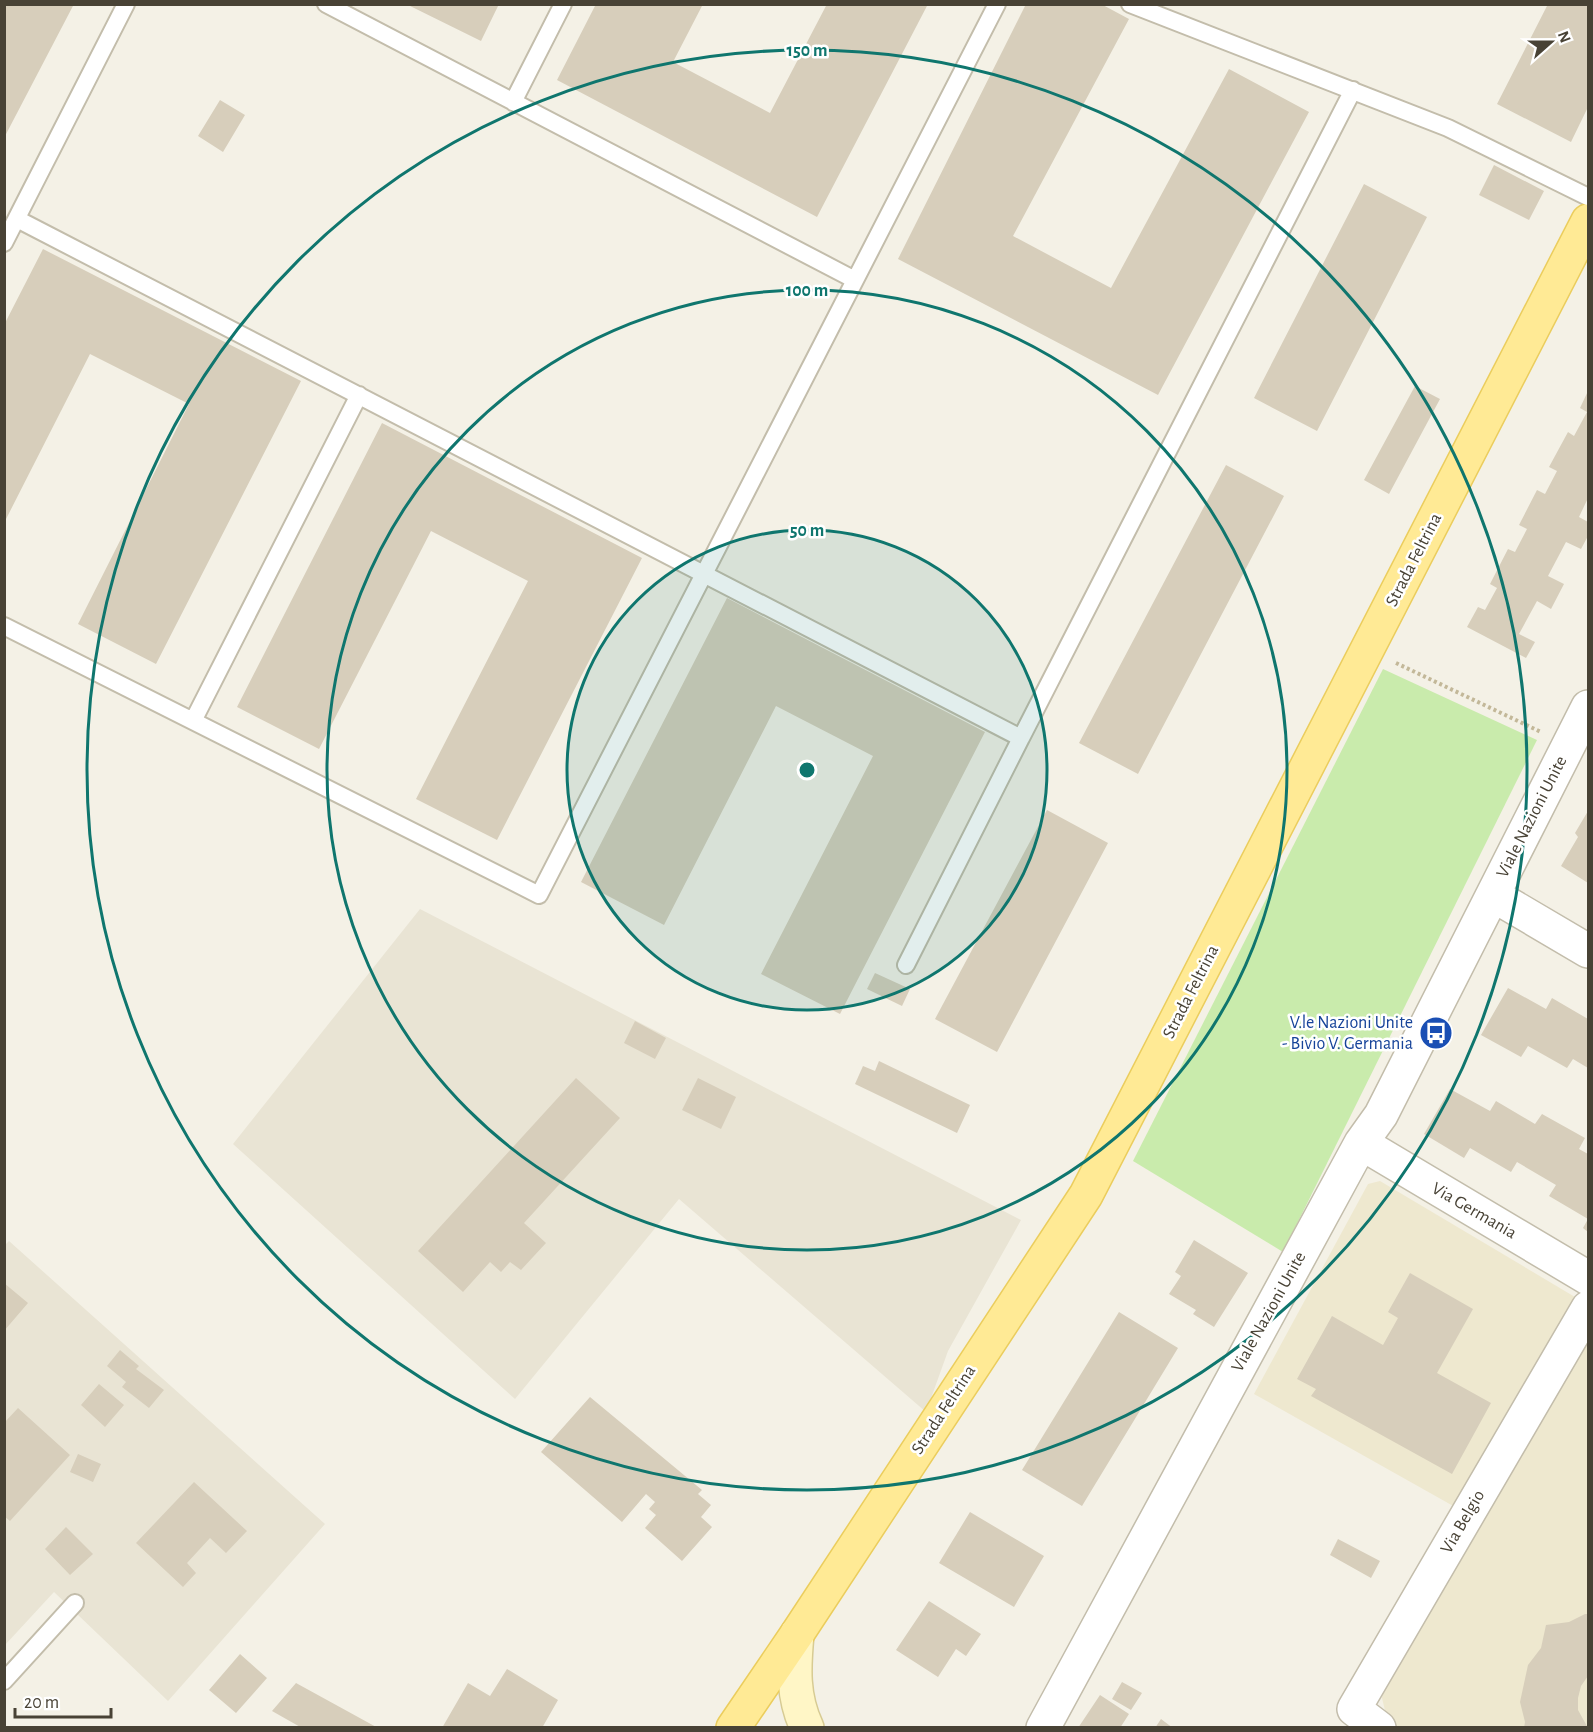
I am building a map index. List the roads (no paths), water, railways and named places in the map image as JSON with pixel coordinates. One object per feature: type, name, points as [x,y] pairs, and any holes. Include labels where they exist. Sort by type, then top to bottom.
[{"type":"main road","name":"Strada Feltrina","points":[[733,1727],[797,1634],[1086,1195],[1588,221]]},
{"type":"street","name":"Viale Nazioni Unite","points":[[1043,1728],[1361,1143],[1380,1115],[1588,707]]},
{"type":"street","name":"Viale Nazioni Unite","points":[[1492,895],[1588,951]]},
{"type":"street","name":"Via Germania","points":[[1361,1143],[1588,1278]]},
{"type":"street","name":"Via Belgio","points":[[1379,1728],[1354,1709],[1588,1308]]},
{"type":"street","points":[[797,1634],[794,1673],[796,1694],[807,1728]]},
{"type":"street","points":[[733,1727],[742,1728]]},
{"type":"lane","points":[[4,243],[126,4]]},
{"type":"lane","points":[[326,4],[855,280]]},
{"type":"lane","points":[[513,102],[563,4]]},
{"type":"lane","points":[[4,626],[539,895],[997,4]]},
{"type":"lane","points":[[1130,4],[1448,128],[1588,197]]},
{"type":"lane","points":[[906,965],[1353,90]]},
{"type":"lane","points":[[17,219],[1021,738]]},
{"type":"lane","points":[[193,721],[359,395]]},
{"type":"lane","points":[[4,1681],[75,1603]]},
{"type":"place","name":"V.le Nazioni Unite - Bivio V. Germania","points":[[1436,1033]]}]
